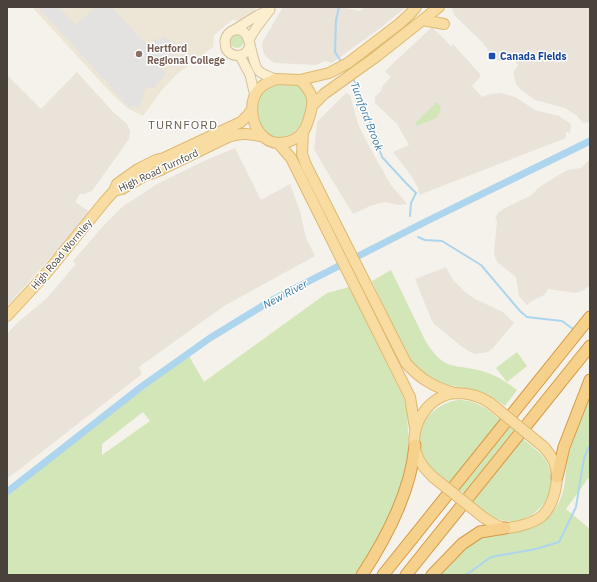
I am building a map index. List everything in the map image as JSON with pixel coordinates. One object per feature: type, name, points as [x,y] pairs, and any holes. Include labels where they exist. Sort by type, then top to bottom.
[{"type":"highway","points":[[383,575],[590,317]]},
{"type":"highway","points":[[406,575],[590,346]]},
{"type":"highway","points":[[557,477],[564,447],[590,380]]},
{"type":"highway","points":[[362,575],[378,551],[401,502],[411,474],[415,445]]},
{"type":"highway","points":[[432,575],[462,544],[480,532],[505,528]]},
{"type":"main road","points":[[234,30],[243,31],[247,35],[250,40],[254,64],[259,71],[268,77],[276,79],[300,80],[319,76],[336,70],[379,40],[413,11],[434,8]]},
{"type":"main road","points":[[276,79],[261,87],[255,96],[252,109],[254,122],[264,137],[278,143],[291,158],[410,398],[416,428],[416,452],[422,465],[433,477],[482,517],[492,523],[505,528],[526,524],[541,517],[552,501],[557,477],[555,463],[544,447],[481,397],[471,394],[454,393],[439,388],[427,383],[415,374],[406,363],[347,244],[306,166],[302,154],[304,131],[313,104],[324,94],[398,41],[423,20],[434,8]]},
{"type":"main road","points":[[271,9],[250,40],[246,52],[240,56],[231,54],[224,45],[226,37],[234,30],[258,15],[271,9]]},
{"type":"main road","points":[[423,20],[444,24]]},
{"type":"main road","points":[[240,56],[250,76],[255,96]]},
{"type":"main road","points":[[300,80],[308,88],[313,104]]},
{"type":"main road","name":"High Road Turnford","points":[[114,191],[117,184],[133,172],[149,163],[164,158],[241,122],[252,109]]},
{"type":"main road","points":[[278,143],[293,140],[304,131]]},
{"type":"main road","name":"High Road Turnford","points":[[114,191],[122,189],[144,176],[158,171],[234,135],[249,134],[264,137]]},
{"type":"main road","points":[[158,171],[159,164],[164,158]]},
{"type":"main road","name":"High Road Wormley","points":[[7,316],[44,276],[114,191]]},
{"type":"main road","points":[[416,428],[421,416],[430,405],[441,398],[454,393]]},
{"type":"shaded area","name":"Hertford Regional College","points":[[32,7],[258,7],[243,21],[232,20],[214,35],[213,47],[177,74],[162,90],[143,116],[127,108],[109,91]]},
{"type":"shaded area","points":[[38,7],[59,7],[75,25],[96,7],[111,7],[149,47],[155,38],[159,41],[163,36],[175,44],[172,48],[176,50],[169,60],[162,55],[156,63],[166,73],[154,88],[146,87],[141,103],[137,109],[133,105],[130,108]]},
{"type":"shaded area","points":[[283,7],[339,7],[360,11],[365,7],[406,7],[383,26],[332,63],[325,61],[316,65],[275,63],[264,54],[262,45],[263,41]]},
{"type":"shaded area","points":[[452,7],[590,7],[590,122],[583,123],[577,116],[565,108],[535,100],[519,88],[516,84],[514,76],[514,72],[518,65],[511,57],[502,61],[495,60],[483,43],[455,16]]},
{"type":"shaded area","points":[[432,27],[451,46],[453,44],[480,74],[480,77],[472,86],[482,97],[490,94],[501,93],[515,97],[535,110],[559,116],[571,124],[570,133],[566,132],[566,138],[419,195],[418,188],[412,177],[393,152],[409,145],[397,124],[375,103],[375,97],[381,91],[383,85],[391,77],[385,71]]},
{"type":"shaded area","points":[[77,72],[114,113],[127,124],[130,131],[129,139],[92,191],[80,194],[75,202],[89,211],[61,246],[7,306],[7,75],[41,109]]},
{"type":"shaded area","points":[[346,93],[350,95],[358,124],[371,150],[391,185],[407,204],[399,205],[385,202],[370,206],[353,214],[314,149],[317,122]]},
{"type":"shaded area","points":[[235,148],[261,200],[290,184],[300,211],[306,238],[315,256],[224,306],[139,367],[142,374],[7,479],[7,334],[17,323],[47,298],[76,264],[73,261],[103,226],[122,207],[157,184]]},
{"type":"shaded area","points":[[590,159],[590,285],[584,290],[576,293],[548,289],[544,295],[527,305],[519,296],[516,277],[497,262],[494,254],[497,220],[495,220],[497,214],[503,209],[530,196],[541,186],[562,173],[568,170],[581,168]]},
{"type":"shaded area","points":[[446,267],[453,280],[465,292],[475,299],[503,312],[514,323],[488,352],[475,354],[470,352],[434,324],[431,319],[415,279]]},
{"type":"green space","points":[[237,34],[242,36],[244,41],[242,46],[237,48],[232,46],[230,41],[232,36]]},
{"type":"green space","points":[[275,83],[300,86],[305,92],[307,100],[307,108],[300,126],[285,136],[276,137],[267,133],[260,125],[256,109],[261,94]]},
{"type":"green space","points":[[437,102],[441,110],[436,118],[417,126],[415,123]]},
{"type":"green space","points":[[391,270],[426,342],[433,352],[450,365],[487,373],[517,390],[505,406],[478,391],[438,383],[429,378],[414,365],[406,354],[372,281]]},
{"type":"green space","points":[[349,287],[404,399],[407,411],[408,466],[404,481],[389,517],[374,546],[356,575],[7,575],[7,495],[119,407],[189,356],[204,382],[327,293]],"holes":[[[143,412],[150,421],[102,455],[102,444]]]},
{"type":"green space","points":[[517,352],[527,366],[507,382],[496,368]]},
{"type":"green space","points":[[590,395],[590,476],[566,509],[590,529],[590,575],[439,575],[467,546],[480,537],[488,534],[534,527],[546,520],[559,503],[562,495],[570,450]]},
{"type":"green space","points":[[458,400],[476,403],[501,420],[450,484],[435,472],[425,461],[420,447],[420,437],[426,420],[432,413],[448,402]]},
{"type":"green space","points":[[508,425],[515,430],[464,493],[457,488]]},
{"type":"green space","points":[[523,439],[540,454],[548,465],[551,476],[547,498],[541,507],[533,514],[523,519],[512,521],[497,519],[489,515],[473,502]]},
{"type":"waterway","name":"Turnford Brook","points":[[339,7],[336,20],[335,52],[342,63]]},
{"type":"waterway","name":"Turnford Brook","points":[[352,78],[358,86],[382,157],[416,193],[411,203],[410,216]]},
{"type":"waterway","name":"New River","points":[[7,492],[141,387],[210,338],[272,300],[427,221],[590,141]]},
{"type":"waterway","name":"Turnford Brook","points":[[418,237],[425,240],[442,241],[481,265],[520,311],[527,317],[562,321],[573,329]]},
{"type":"waterway","points":[[466,575],[491,557],[536,549],[559,542],[576,507],[584,458],[590,445]]},
{"type":"place","name":"Hertford Regional College","points":[[139,54]]},
{"type":"place","name":"Canada Fields","points":[[492,56]]},
{"type":"district","name":"TURNFORD","points":[[183,125]]}]
